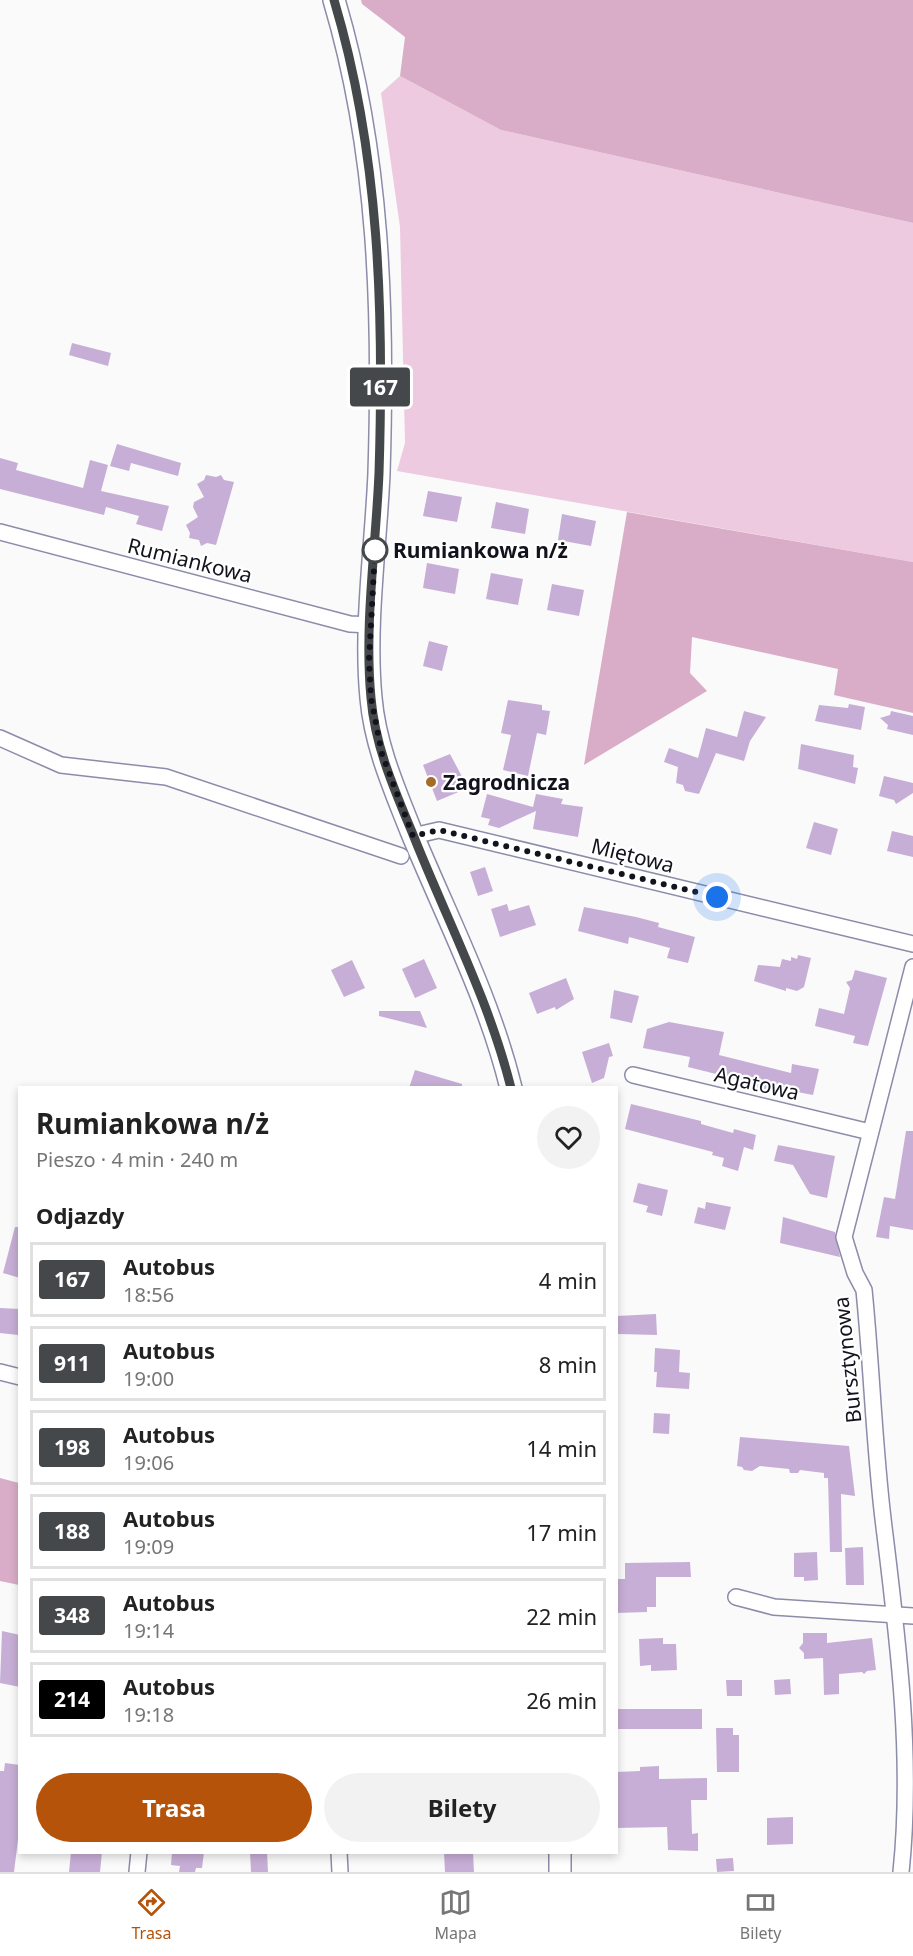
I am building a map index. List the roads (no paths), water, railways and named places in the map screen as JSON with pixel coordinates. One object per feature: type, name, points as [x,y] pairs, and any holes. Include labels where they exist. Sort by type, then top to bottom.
[{"type":"street","points":[[334,0],[363,125],[380,273],[379,463],[370,680],[375,727],[386,765],[413,836],[476,984],[510,1086]]},
{"type":"street","name":"Rumiankowa","points":[[0,532],[350,624],[371,625]]},
{"type":"street","points":[[0,738],[61,765],[166,777],[401,856]]},
{"type":"street","name":"Miętowa","points":[[413,836],[439,830],[913,944]]},
{"type":"street","name":"Bursztynowa","points":[[901,1872],[909,1821],[910,1788],[897,1614],[884,1526],[864,1290],[855,1273],[844,1237],[913,967]]},
{"type":"street","name":"Agatowa","points":[[633,1075],[870,1132]]},
{"type":"street","points":[[0,1372],[18,1376]]},
{"type":"street","points":[[736,1597],[774,1607],[913,1616]]},
{"type":"street","points":[[137,1872],[139,1854]]},
{"type":"street","points":[[339,1854],[340,1872]]},
{"type":"street","points":[[560,1854],[560,1872]]},
{"type":"place","name":"Rumiankowa n/ż","points":[[375,550]]},
{"type":"place","name":"Zagrodnicza","points":[[431,782]]}]
